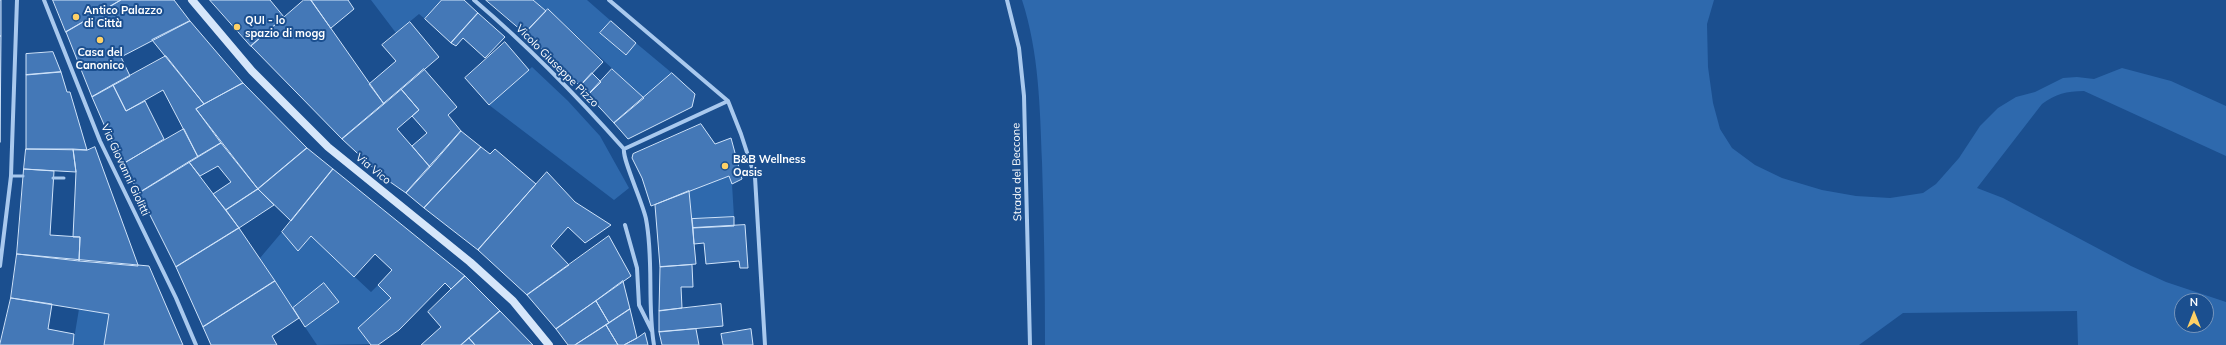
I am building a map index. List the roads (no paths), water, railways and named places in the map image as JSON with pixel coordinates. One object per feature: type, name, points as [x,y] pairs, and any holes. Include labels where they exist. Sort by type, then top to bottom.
[{"type":"street","points":[[0,266],[11,176],[17,0]]},
{"type":"street","name":"Via Giovanni Giolitti","points":[[44,0],[100,141],[176,298],[196,345]]},
{"type":"street","name":"Via Vico","points":[[192,0],[252,71],[328,147],[470,262],[513,301],[549,345]]},
{"type":"street","name":"Vicolo Giuseppe Pizzo","points":[[474,0],[520,40],[574,92],[624,149]]},
{"type":"street","points":[[609,0],[728,101],[741,134],[755,177],[765,345]]},
{"type":"street","name":"Strada del Beccone","points":[[1007,0],[1019,48],[1024,96],[1030,345]]},
{"type":"street","points":[[654,345],[646,220],[637,188],[624,160],[624,149],[728,101]]},
{"type":"street","points":[[625,225],[637,268],[640,311],[653,333]]},
{"type":"lane","points":[[11,176],[23,176]]},
{"type":"lane","points":[[53,178],[64,178]]},
{"type":"place","name":"Antico Palazzo di Città","points":[[76,17]]},
{"type":"place","name":"QUI - lo spazio di mogg","points":[[237,27]]},
{"type":"place","name":"Casa del Canonico","points":[[100,40]]},
{"type":"place","name":"B&B Wellness Oasis","points":[[725,166]]}]
